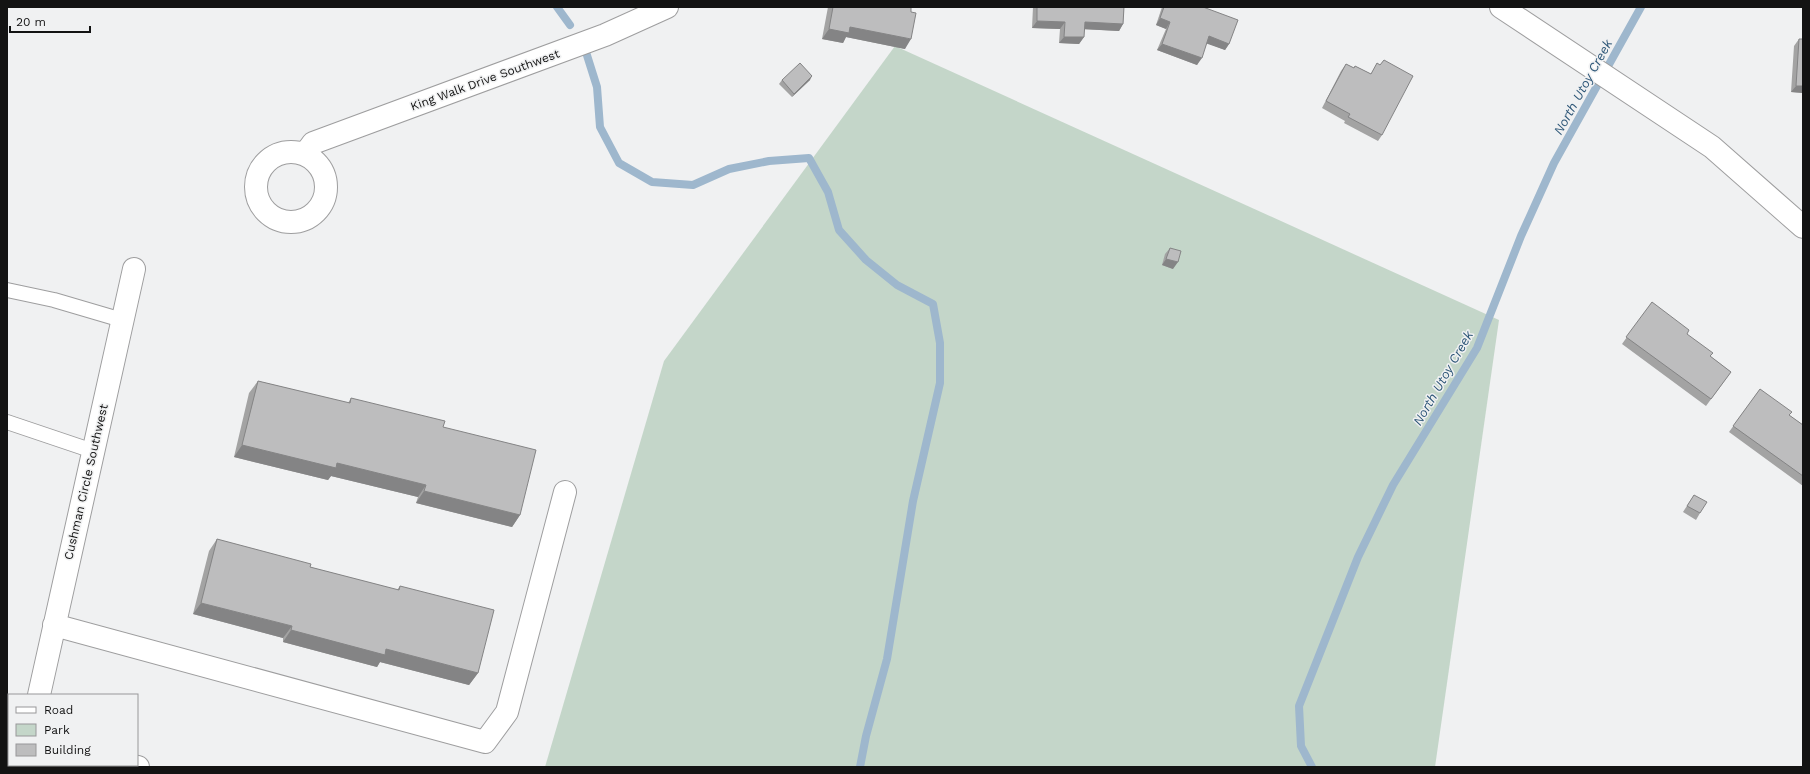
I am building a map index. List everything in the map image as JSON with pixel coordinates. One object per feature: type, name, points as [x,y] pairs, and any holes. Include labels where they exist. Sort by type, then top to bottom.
[{"type":"street","name":"King Walk Drive Southwest","points":[[305,154],[313,143],[605,35],[667,7]]},
{"type":"street","points":[[1501,7],[1712,147],[1803,227]]},
{"type":"street","name":"Cushman Circle Southwest","points":[[39,694],[134,269]]},
{"type":"street","points":[[54,625],[485,742],[507,712],[564,492]]},
{"type":"lane","points":[[7,290],[54,300],[122,320]]},
{"type":"lane","points":[[7,422],[93,451]]},
{"type":"green space","points":[[895,46],[1499,320],[1435,767],[545,767],[664,361]]},
{"type":"building","points":[[833,7],[911,7],[911,12],[916,13],[911,39],[850,27],[849,33],[829,29]]},
{"type":"building","points":[[1037,7],[1124,7],[1123,24],[1085,22],[1084,37],[1064,37],[1065,22],[1037,21]]},
{"type":"building","points":[[1164,7],[1203,7],[1238,20],[1229,44],[1209,36],[1202,58],[1162,44],[1170,22],[1160,18]]},
{"type":"building","points":[[1799,39],[1803,39],[1803,86],[1796,86]]},
{"type":"building","points":[[1384,60],[1413,76],[1382,135],[1348,117],[1350,114],[1326,101],[1346,64],[1354,68],[1355,66],[1371,74],[1377,63],[1380,65]]},
{"type":"building","points":[[800,63],[812,76],[794,94],[782,80]]},
{"type":"building","points":[[1170,248],[1181,251],[1178,262],[1166,259]]},
{"type":"building","points":[[1652,302],[1689,330],[1687,334],[1713,353],[1710,356],[1731,372],[1711,399],[1626,337]]},
{"type":"building","points":[[258,381],[350,403],[351,398],[445,421],[443,427],[536,450],[520,515],[424,491],[426,485],[337,463],[336,468],[242,445]]},
{"type":"building","points":[[1760,389],[1792,412],[1789,415],[1803,425],[1803,476],[1733,426]]},
{"type":"building","points":[[1694,495],[1707,502],[1700,513],[1687,506]]},
{"type":"building","points":[[217,539],[311,564],[310,567],[399,590],[400,586],[494,610],[478,673],[386,649],[385,655],[291,630],[292,626],[201,603]]},
{"type":"waterway","points":[[557,7],[570,25]]},
{"type":"waterway","name":"North Utoy Creek","points":[[1312,767],[1301,746],[1299,706],[1358,557],[1393,485],[1477,348],[1521,236],[1554,163],[1641,7]]},
{"type":"waterway","points":[[585,49],[597,87],[600,127],[619,163],[652,182],[693,185],[729,169],[769,161],[809,158],[828,192],[839,230],[866,260],[897,285],[933,304],[940,343],[940,383],[913,501],[887,659],[866,736],[860,767]]}]
